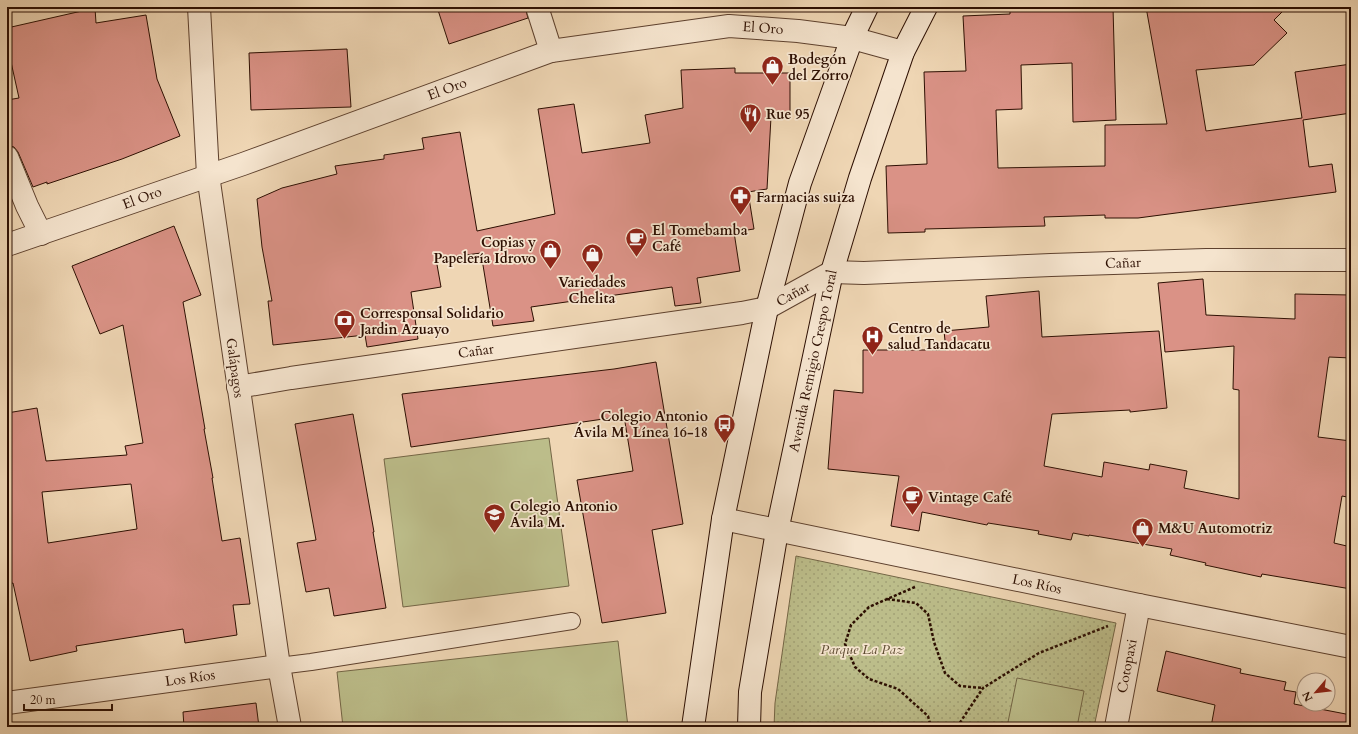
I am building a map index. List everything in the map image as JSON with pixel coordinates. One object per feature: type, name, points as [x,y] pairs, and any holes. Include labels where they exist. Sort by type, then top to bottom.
[{"type":"street","name":"Galápagos","points":[[199,7],[208,175],[279,666],[290,727]]},
{"type":"street","points":[[537,7],[551,51]]},
{"type":"street","points":[[693,727],[723,519],[767,308],[800,183],[852,38],[867,7]]},
{"type":"street","name":"Avenida Remigio Crespo Toral","points":[[749,727],[750,692],[777,531],[832,272],[860,178],[903,52],[926,7]]},
{"type":"street","name":"El Oro","points":[[7,245],[243,164],[551,51],[729,26],[798,30],[852,38],[903,52]]},
{"type":"street","points":[[7,157],[27,206],[41,234]]},
{"type":"street","name":"Cañar","points":[[238,387],[291,378],[742,313],[767,308],[832,272],[864,273],[1206,260],[1351,260]]},
{"type":"street","name":"Los Ríos","points":[[723,519],[1351,647]]},
{"type":"street","name":"Cotopaxi","points":[[1116,727],[1139,604]]},
{"type":"street","name":"Los Ríos","points":[[7,703],[279,666]]},
{"type":"lane","points":[[279,666],[572,621]]},
{"type":"path","points":[[919,585],[870,607],[851,626],[845,644],[855,667],[869,679],[898,689],[928,716],[931,727]]},
{"type":"path","points":[[887,599],[916,603],[928,614],[934,642],[945,673],[960,686],[983,688]]},
{"type":"path","points":[[957,727],[983,688],[1039,652],[1116,623],[1139,604]]},
{"type":"green space","points":[[549,438],[569,586],[403,607],[384,459]]},
{"type":"green space","name":"Parque La Paz","points":[[796,556],[1116,623],[1094,727],[774,727],[775,703]]},
{"type":"green space","points":[[618,641],[628,727],[343,727],[337,672]]},
{"type":"green space","points":[[1017,678],[1084,691],[1077,727],[1007,727]]},
{"type":"building","points":[[437,7],[525,7],[528,18],[449,44]]},
{"type":"building","points":[[1010,7],[1113,7],[1116,120],[1073,122],[1072,63],[1021,65],[1022,109],[996,110],[998,168],[1105,166],[1105,125],[1167,124],[1146,7],[1287,7],[1274,20],[1287,33],[1254,65],[1196,70],[1206,131],[1302,118],[1295,72],[1351,64],[1351,113],[1303,120],[1309,167],[1332,164],[1336,192],[1138,218],[1105,218],[1105,215],[1044,217],[1045,226],[925,229],[925,232],[888,233],[886,166],[927,164],[924,72],[966,71],[963,16],[1010,14]]},
{"type":"building","points":[[95,8],[96,23],[146,15],[157,79],[180,136],[122,159],[47,184],[47,182],[33,187],[18,152],[14,147],[7,145],[7,100],[19,98],[7,44],[7,28]]},
{"type":"building","points":[[347,49],[351,107],[251,110],[249,53]]},
{"type":"building","points":[[735,68],[735,73],[790,73],[790,117],[771,117],[767,189],[748,192],[754,229],[734,232],[740,271],[697,278],[701,303],[675,306],[672,287],[531,307],[534,321],[493,326],[481,253],[436,259],[441,287],[411,292],[418,339],[367,347],[365,335],[273,345],[268,301],[272,301],[262,247],[257,199],[282,188],[337,174],[335,166],[384,159],[384,155],[424,149],[422,138],[460,132],[477,231],[555,214],[538,109],[574,104],[582,153],[650,143],[645,115],[683,108],[681,70]]},
{"type":"building","points":[[174,226],[201,295],[183,302],[213,478],[222,541],[240,538],[250,604],[233,605],[237,635],[185,643],[183,629],[76,646],[77,651],[30,661],[13,583],[9,584],[7,563],[7,413],[37,408],[46,461],[127,455],[125,446],[143,443],[123,325],[100,334],[72,266]],"holes":[[[131,484],[137,529],[48,543],[42,492]]]},
{"type":"building","points":[[1203,279],[1206,315],[1295,319],[1295,294],[1351,295],[1351,358],[1329,357],[1318,437],[1351,441],[1351,470],[1347,497],[1342,496],[1334,543],[1351,547],[1351,589],[1262,574],[1261,577],[1205,565],[1206,563],[1170,555],[1172,549],[1073,533],[1071,540],[1038,534],[1039,531],[988,523],[987,525],[922,512],[919,531],[891,526],[899,476],[828,469],[834,390],[863,393],[863,350],[946,350],[944,331],[989,327],[986,296],[1039,291],[1042,337],[1159,331],[1167,408],[1130,412],[1130,410],[1052,414],[1044,466],[1102,477],[1104,462],[1149,470],[1150,464],[1187,471],[1184,488],[1239,499],[1239,390],[1233,389],[1234,346],[1165,352],[1158,283]]},
{"type":"building","points":[[656,362],[683,524],[652,530],[666,613],[602,623],[577,480],[633,471],[624,416],[411,447],[402,394],[614,369]]},
{"type":"building","points":[[353,414],[386,608],[334,616],[329,588],[306,592],[297,543],[316,540],[295,424]]},
{"type":"building","points":[[1166,651],[1241,669],[1240,673],[1286,682],[1284,690],[1296,692],[1294,704],[1296,704],[1296,712],[1335,712],[1351,715],[1351,727],[1211,727],[1215,705],[1157,691]]},
{"type":"building","points":[[256,703],[259,727],[184,727],[183,712]]},
{"type":"place","name":"Bodegón del Zorro","points":[[772,86]]},
{"type":"place","name":"Rue 95","points":[[751,134]]},
{"type":"place","name":"Farmacias suiza","points":[[740,216]]},
{"type":"place","name":"El Tomebamba Café","points":[[636,258]]},
{"type":"place","name":"Copias y Papelería Idrovo","points":[[551,270]]},
{"type":"place","name":"Variedades Chelita","points":[[592,274]]},
{"type":"place","name":"Corresponsal Solidario Jardin Azuayo","points":[[345,340]]},
{"type":"place","name":"Centro de salud Tandacatu","points":[[872,356]]},
{"type":"place","name":"Colegio Antonio Ávila M. Línea 16-18","points":[[724,444]]},
{"type":"place","name":"Vintage Café","points":[[912,516]]},
{"type":"place","name":"Colegio Antonio Ávila M.","points":[[495,534]]},
{"type":"place","name":"M&U Automotriz","points":[[1143,548]]}]
